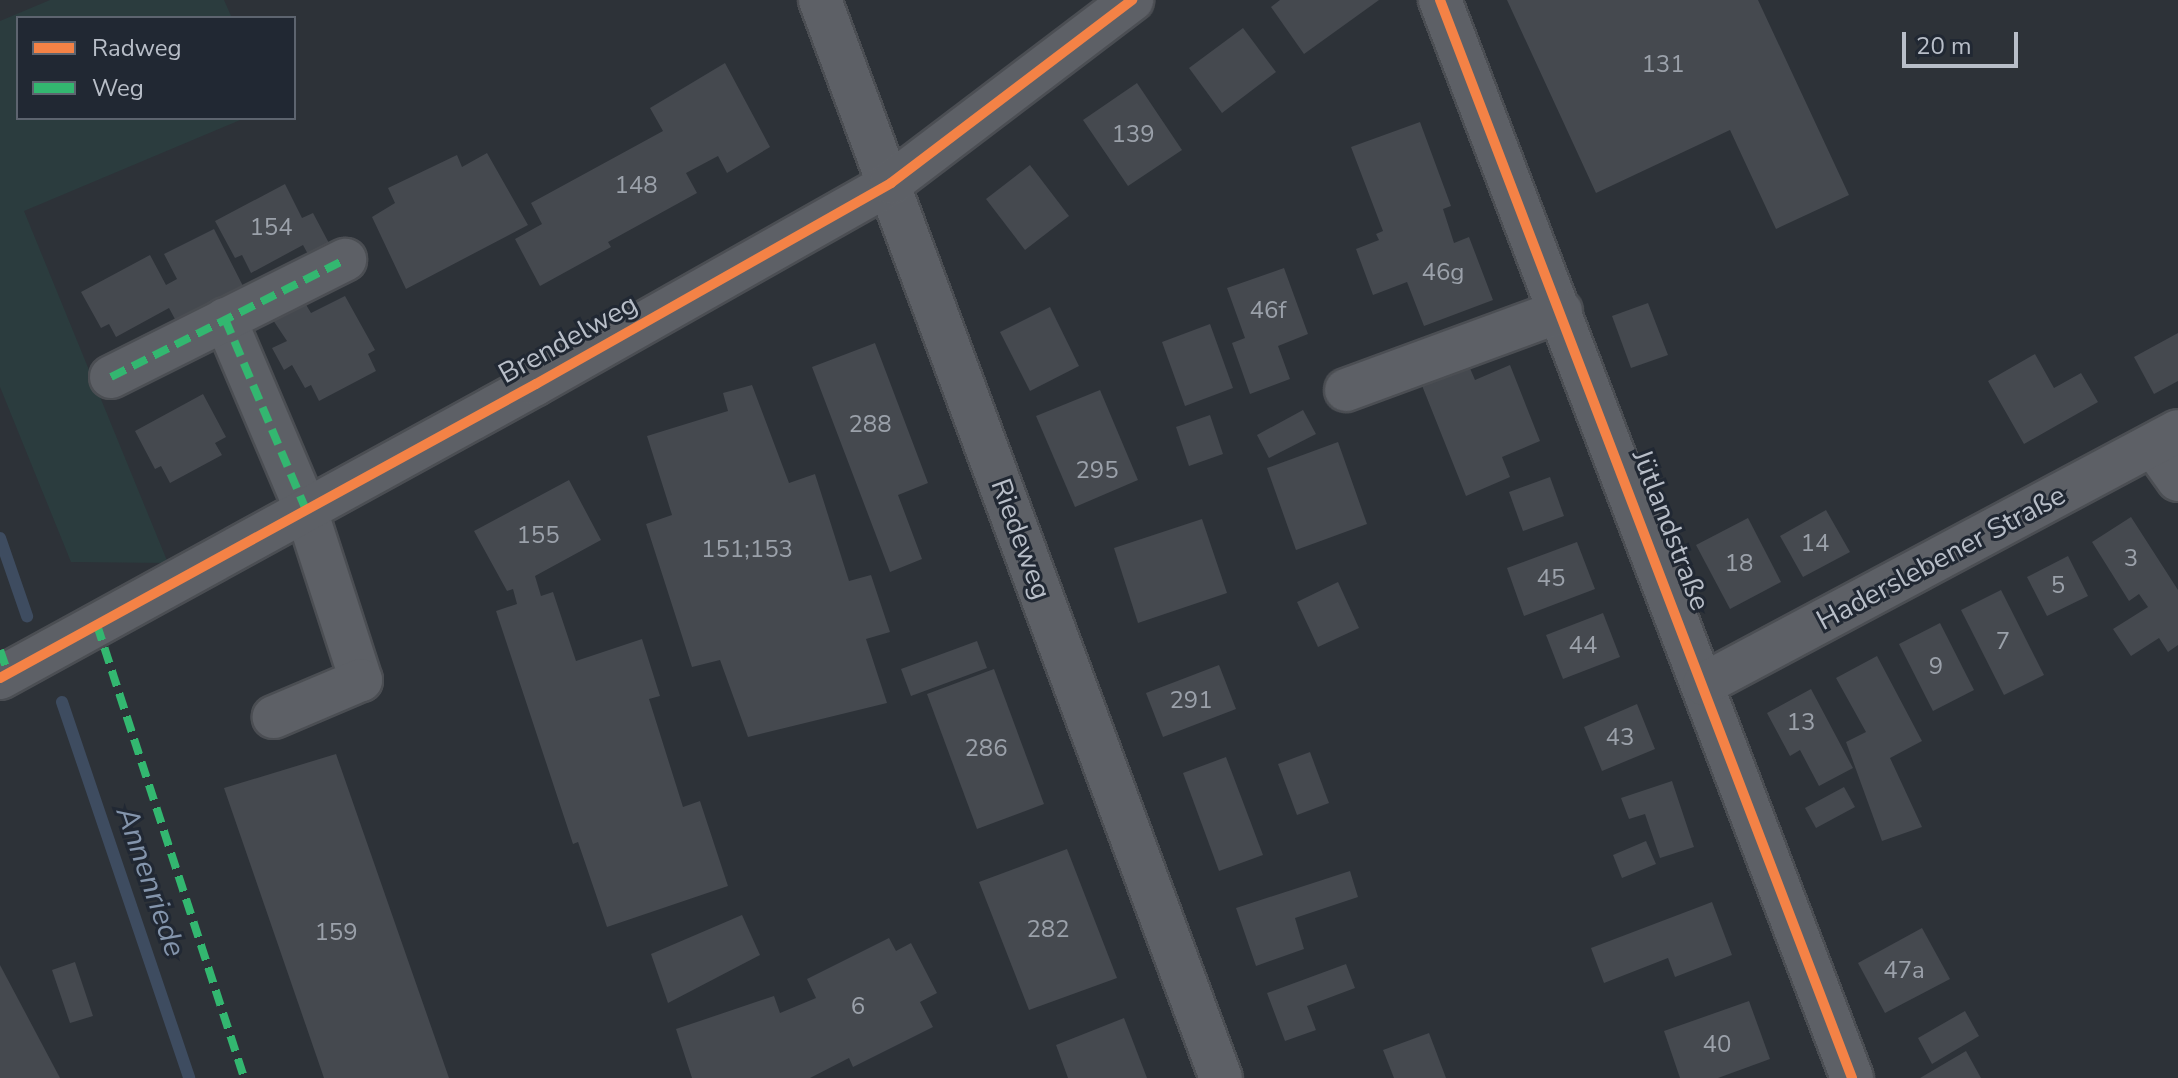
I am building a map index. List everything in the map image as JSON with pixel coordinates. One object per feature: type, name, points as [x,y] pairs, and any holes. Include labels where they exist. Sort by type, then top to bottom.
[{"type":"street","name":"Riedeweg","points":[[820,0],[891,183],[1221,1078]]},
{"type":"street","name":"Brendelweg","points":[[27,663],[891,183],[1132,0]]},
{"type":"street","name":"Jütlandstraße","points":[[1440,0],[1704,684],[1852,1078]]},
{"type":"street","points":[[111,377],[345,260]]},
{"type":"street","points":[[1346,390],[1561,311]]},
{"type":"street","points":[[225,319],[306,510],[361,680],[274,717]]},
{"type":"street","points":[[2166,438],[2178,480]]},
{"type":"street","name":"Haderslebener Straße","points":[[1704,684],[2166,438]]},
{"type":"shaded area","points":[[50,0],[224,0],[231,16],[16,16],[16,120],[240,120],[24,211],[168,563],[71,562],[0,387],[0,21]]},
{"type":"building","points":[[1280,0],[1379,0],[1304,54],[1271,7]]},
{"type":"building","points":[[1507,0],[1758,0],[1849,195],[1776,229],[1730,130],[1596,193]]},
{"type":"building","points":[[1243,28],[1276,72],[1222,113],[1189,68]]},
{"type":"building","points":[[725,63],[770,147],[727,173],[718,156],[686,173],[697,193],[608,242],[611,247],[540,286],[515,239],[542,224],[531,203],[663,131],[650,108]]},
{"type":"building","points":[[1137,83],[1182,150],[1128,186],[1083,120]]},
{"type":"building","points":[[1420,122],[1451,206],[1443,209],[1454,243],[1469,237],[1493,300],[1424,326],[1407,282],[1373,295],[1356,249],[1379,240],[1376,234],[1383,231],[1351,147]]},
{"type":"building","points":[[487,153],[528,225],[406,289],[372,217],[395,203],[388,188],[457,155],[462,167]]},
{"type":"building","points":[[1030,165],[1069,216],[1025,250],[986,199]]},
{"type":"building","points":[[285,184],[302,218],[313,213],[331,247],[310,258],[303,245],[251,273],[242,255],[235,258],[215,221]]},
{"type":"building","points":[[214,229],[243,286],[176,321],[169,308],[116,337],[109,324],[101,328],[81,292],[150,255],[166,285],[177,279],[164,254]]},
{"type":"building","points":[[1284,268],[1308,334],[1278,346],[1290,379],[1250,394],[1232,343],[1245,338],[1227,288]]},
{"type":"building","points":[[345,296],[375,350],[368,354],[376,371],[319,401],[311,385],[305,388],[292,365],[284,370],[272,348],[287,341],[269,314],[302,298],[311,313]]},
{"type":"building","points":[[1648,303],[1668,355],[1631,368],[1612,316]]},
{"type":"building","points":[[1050,307],[1079,366],[1030,391],[1000,332]]},
{"type":"building","points":[[1210,324],[1233,388],[1185,406],[1162,342]]},
{"type":"building","points":[[2178,333],[2178,381],[2154,394],[2134,357]]},
{"type":"building","points":[[875,343],[928,483],[898,495],[922,559],[890,572],[812,367]]},
{"type":"building","points":[[2035,354],[2054,388],[2081,373],[2098,402],[2024,444],[1988,381]]},
{"type":"building","points":[[1466,359],[1475,380],[1510,365],[1540,441],[1502,457],[1510,477],[1466,496],[1419,378]]},
{"type":"building","points":[[752,385],[789,483],[815,474],[849,581],[871,575],[890,632],[866,639],[887,703],[748,737],[720,660],[692,667],[646,524],[672,515],[647,436],[728,411],[723,393]]},
{"type":"building","points":[[1100,390],[1138,480],[1075,507],[1036,416]]},
{"type":"building","points":[[203,394],[226,437],[215,443],[222,455],[170,483],[161,466],[155,469],[135,431]]},
{"type":"building","points":[[1303,410],[1316,434],[1269,458],[1257,435]]},
{"type":"building","points":[[1210,415],[1223,454],[1189,466],[1176,427]]},
{"type":"building","points":[[1338,442],[1367,524],[1296,550],[1267,468]]},
{"type":"building","points":[[1550,477],[1564,516],[1523,531],[1509,492]]},
{"type":"building","points":[[569,480],[601,540],[535,576],[541,596],[553,592],[576,661],[642,639],[660,696],[649,699],[683,807],[700,801],[728,886],[607,927],[578,842],[573,844],[496,611],[517,604],[513,589],[507,591],[474,531]]},
{"type":"building","points":[[1826,510],[1850,552],[1803,577],[1780,536]]},
{"type":"building","points":[[2131,517],[2178,590],[2178,645],[2168,652],[2159,638],[2131,656],[2113,629],[2148,607],[2139,594],[2129,601],[2092,542]]},
{"type":"building","points":[[1748,518],[1781,582],[1730,609],[1696,545]]},
{"type":"building","points":[[1202,519],[1227,593],[1138,623],[1114,548]]},
{"type":"building","points":[[1577,542],[1595,589],[1524,616],[1507,568]]},
{"type":"building","points":[[2068,556],[2088,596],[2047,616],[2027,577]]},
{"type":"building","points":[[1338,582],[1359,628],[1318,647],[1297,602]]},
{"type":"building","points":[[2001,590],[2044,675],[2004,695],[1961,610]]},
{"type":"building","points":[[1603,613],[1620,657],[1563,679],[1546,635]]},
{"type":"building","points":[[1940,623],[1974,690],[1933,711],[1899,644]]},
{"type":"building","points":[[977,641],[987,668],[911,696],[901,669]]},
{"type":"building","points":[[1877,656],[1922,741],[1890,758],[1922,827],[1882,841],[1846,742],[1866,732],[1836,678]]},
{"type":"building","points":[[1219,665],[1236,709],[1163,737],[1146,693]]},
{"type":"building","points":[[994,669],[1044,804],[977,829],[927,694]]},
{"type":"building","points":[[1811,689],[1853,768],[1819,786],[1800,750],[1790,756],[1767,713]]},
{"type":"building","points":[[1637,704],[1655,749],[1602,771],[1584,727]]},
{"type":"building","points":[[1310,752],[1329,803],[1297,815],[1278,764]]},
{"type":"building","points":[[336,754],[449,1078],[324,1078],[224,788]]},
{"type":"building","points":[[1226,757],[1263,855],[1219,871],[1183,773]]},
{"type":"building","points":[[1672,781],[1694,847],[1660,858],[1645,814],[1629,819],[1621,798]]},
{"type":"building","points":[[1844,787],[1855,807],[1816,828],[1805,808]]},
{"type":"building","points":[[1646,841],[1656,864],[1622,878],[1613,855]]},
{"type":"building","points":[[1067,849],[1117,978],[1029,1010],[979,882]]},
{"type":"building","points":[[1350,871],[1358,897],[1295,918],[1304,949],[1256,966],[1236,908]]},
{"type":"building","points":[[1712,902],[1732,955],[1675,977],[1668,958],[1604,983],[1591,948]]},
{"type":"building","points":[[742,915],[760,955],[668,1003],[651,954]]},
{"type":"building","points":[[1922,928],[1950,979],[1885,1013],[1858,963]]},
{"type":"building","points":[[889,938],[896,951],[911,943],[937,993],[920,1002],[933,1027],[853,1067],[849,1058],[810,1078],[692,1078],[676,1029],[774,996],[780,1013],[816,998],[807,979]]},
{"type":"building","points":[[75,962],[93,1016],[70,1023],[52,970]]},
{"type":"building","points":[[1346,964],[1355,988],[1307,1006],[1316,1030],[1285,1041],[1267,993]]},
{"type":"building","points":[[0,965],[60,1078],[0,1078]]},
{"type":"building","points":[[1749,1001],[1770,1059],[1718,1078],[1680,1078],[1664,1031]]},
{"type":"building","points":[[1965,1011],[1979,1036],[1932,1064],[1918,1038]]},
{"type":"building","points":[[1124,1018],[1147,1078],[1068,1078],[1056,1045]]},
{"type":"building","points":[[1429,1033],[1446,1078],[1394,1078],[1383,1050]]},
{"type":"building","points":[[1966,1051],[1981,1078],[1920,1078]]},
{"type":"waterway","name":"Annenriede","points":[[0,538],[27,616]]},
{"type":"waterway","name":"Annenriede","points":[[62,702],[189,1078]]},
{"type":"marked path","points":[[111,377],[345,260]]},
{"type":"marked path","points":[[225,319],[306,510]]},
{"type":"marked path","points":[[97,625],[244,1078]]},
{"type":"marked path","points":[[0,650],[8,673]]},
{"type":"cycle path","points":[[0,678],[536,384],[891,183],[1132,0]]},
{"type":"cycle path","points":[[1440,0],[1852,1078]]}]
